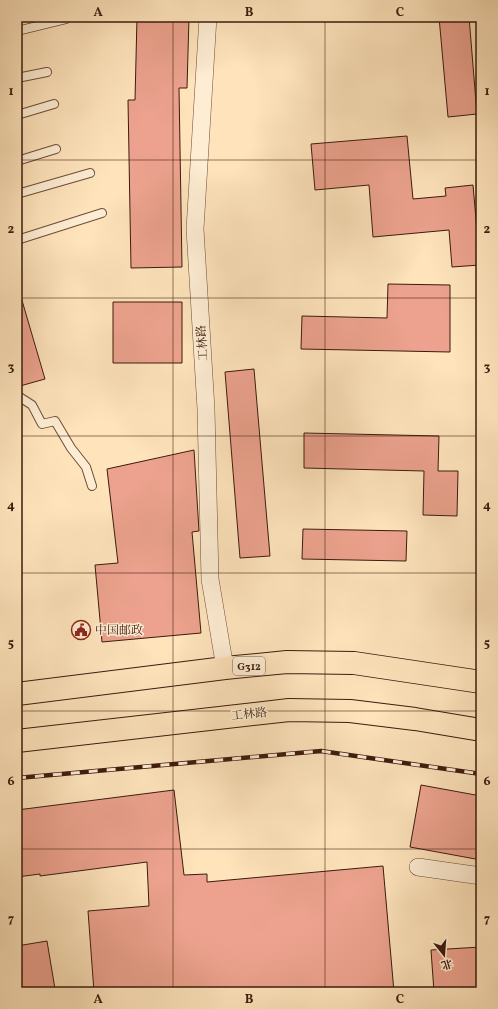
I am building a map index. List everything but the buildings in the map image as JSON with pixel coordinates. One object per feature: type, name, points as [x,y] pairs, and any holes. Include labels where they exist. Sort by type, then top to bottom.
[{"type":"highway","name":"G312","points":[[17,694],[224,668],[287,662],[354,663],[481,682]]},
{"type":"highway","name":"工林路","points":[[17,741],[289,710],[350,711],[415,719],[481,730]]},
{"type":"street","name":"工林路","points":[[208,17],[195,229],[206,409],[210,579],[224,668]]},
{"type":"street","points":[[418,867],[481,876]]},
{"type":"lane","points":[[17,31],[66,19]]},
{"type":"lane","points":[[17,78],[47,72]]},
{"type":"lane","points":[[17,115],[54,104]]},
{"type":"lane","points":[[17,161],[56,149]]},
{"type":"lane","points":[[17,194],[90,173]]},
{"type":"lane","points":[[17,240],[102,213]]},
{"type":"lane","points":[[18,395],[32,405],[42,424],[55,421],[71,448],[86,467],[92,486]]},
{"type":"railway","points":[[17,778],[321,751],[481,774]]},
{"type":"place","name":"中国邮政","points":[[81,630]]}]
